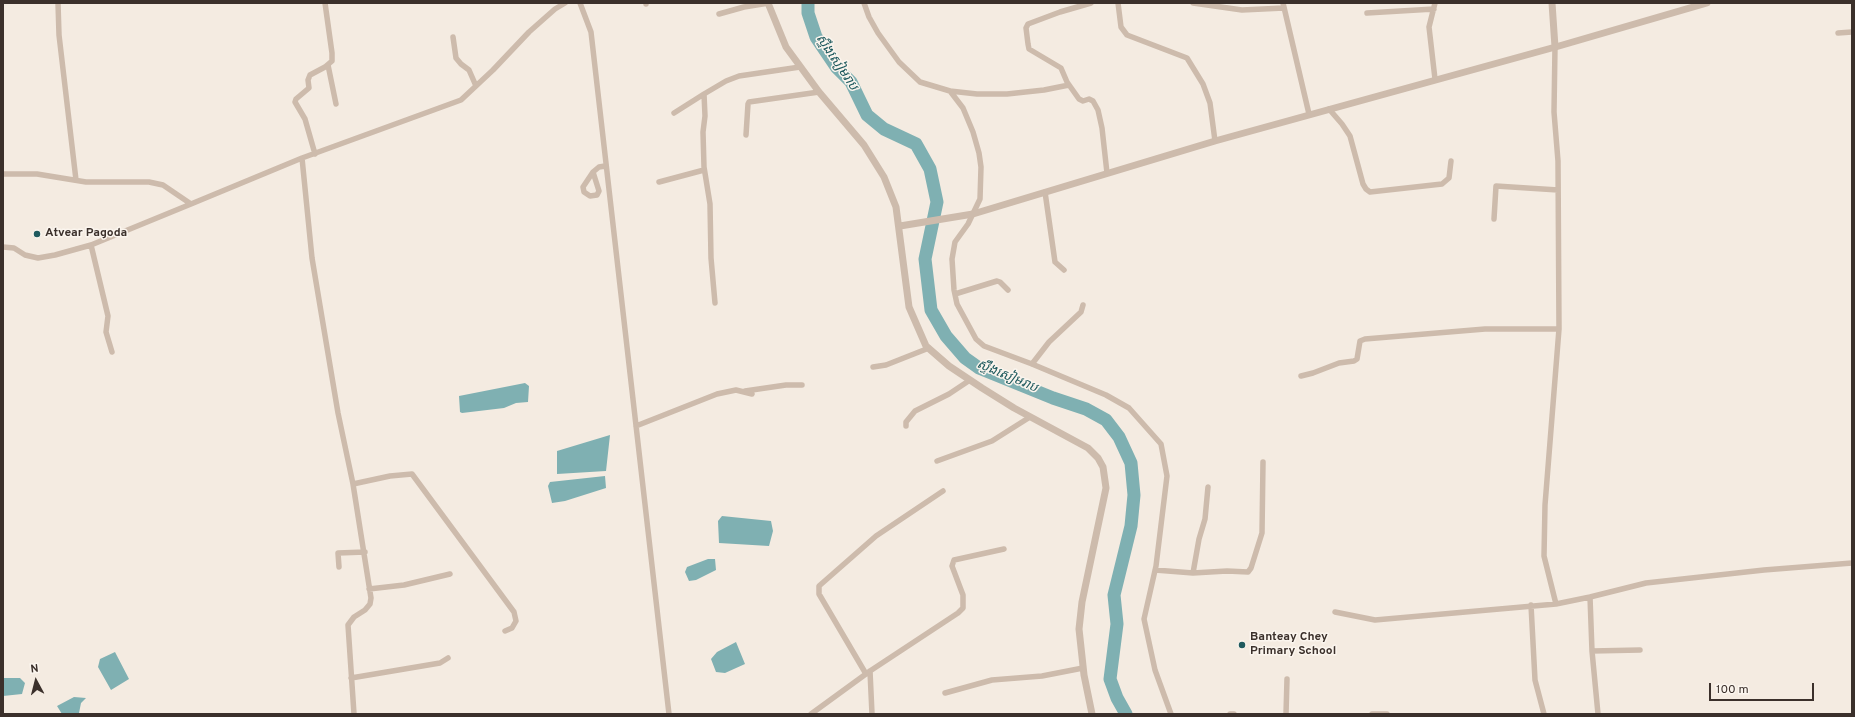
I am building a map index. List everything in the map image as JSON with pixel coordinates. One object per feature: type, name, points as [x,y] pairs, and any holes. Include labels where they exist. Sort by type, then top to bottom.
[{"type":"street","points":[[58,3],[59,35],[76,180]]},
{"type":"street","points":[[315,154],[305,119],[295,102],[296,99],[309,88],[308,80],[310,75],[328,65],[332,61],[325,3]]},
{"type":"street","points":[[3,247],[14,248],[25,255],[38,258],[91,245],[302,158],[453,104],[460,100],[493,70],[529,32],[554,10],[565,3]]},
{"type":"street","points":[[580,3],[591,32],[605,166],[669,714]]},
{"type":"street","points":[[719,14],[744,7],[769,3],[786,47],[819,92],[864,145],[884,177],[896,207],[900,226],[909,307],[920,334],[929,348],[949,366],[970,380],[1030,416],[1088,448],[1098,458],[1104,472],[1106,488],[1082,602],[1079,629],[1083,668],[1092,714]]},
{"type":"street","points":[[864,3],[869,17],[878,33],[899,62],[920,82],[950,91],[977,94],[1037,92],[1069,85]]},
{"type":"street","points":[[1092,3],[1032,22],[1026,28],[1029,49],[1061,68],[1069,85],[1079,99],[1083,101],[1089,99],[1093,101],[1098,110],[1102,128],[1107,173]]},
{"type":"street","points":[[1118,3],[1121,26],[1126,35],[1186,58],[1203,84],[1210,103],[1215,141]]},
{"type":"street","points":[[1193,3],[1242,10],[1284,5],[1296,51],[1309,114]]},
{"type":"street","points":[[1552,3],[1557,46],[1554,112],[1558,161],[1558,329],[1545,505],[1544,556],[1555,602]]},
{"type":"street","points":[[900,226],[970,215],[1215,141],[1707,3]]},
{"type":"street","points":[[1367,13],[1434,6],[1429,27],[1435,79]]},
{"type":"street","points":[[1838,33],[1852,32]]},
{"type":"street","points":[[453,38],[456,58],[469,70],[476,86]]},
{"type":"street","points":[[328,65],[336,104]]},
{"type":"street","points":[[674,113],[726,81],[739,76],[800,67]]},
{"type":"street","points":[[950,91],[963,108],[973,132],[981,167],[980,199],[970,215],[968,224],[955,242],[952,259],[957,304],[970,330],[984,346],[1106,395],[1129,408],[1161,444],[1167,476],[1155,570],[1144,618],[1155,670],[1171,714]]},
{"type":"street","points":[[746,135],[748,104],[750,102],[819,92]]},
{"type":"street","points":[[704,94],[704,170],[710,204],[711,258],[715,303]]},
{"type":"street","points":[[1329,109],[1350,136],[1363,184],[1370,192],[1442,184],[1449,178],[1451,161]]},
{"type":"street","points":[[302,158],[312,258],[338,413],[365,552],[371,598],[370,604],[365,610],[350,620],[348,625],[354,714]]},
{"type":"street","points":[[593,172],[599,167],[605,166]]},
{"type":"street","points":[[659,182],[704,170]]},
{"type":"street","points":[[4,175],[38,174],[86,182],[149,182],[163,185],[191,204]]},
{"type":"street","points":[[1494,219],[1496,186],[1558,190]]},
{"type":"street","points":[[1045,192],[1055,262],[1056,265],[1064,270]]},
{"type":"street","points":[[91,245],[108,316],[106,332],[112,352]]},
{"type":"street","points":[[955,294],[997,282],[1000,282],[1008,290]]},
{"type":"street","points":[[1032,364],[1049,342],[1081,312],[1083,305]]},
{"type":"street","points":[[1301,376],[1332,365],[1354,361],[1357,359],[1360,341],[1365,339],[1485,329],[1558,329]]},
{"type":"street","points":[[873,367],[886,365],[929,348]]},
{"type":"street","points":[[906,426],[906,422],[915,411],[949,394],[970,380]]},
{"type":"street","points":[[636,426],[717,394],[736,390],[745,391],[786,385],[802,385]]},
{"type":"street","points":[[745,391],[752,394]]},
{"type":"street","points":[[937,461],[992,441],[1030,416]]},
{"type":"street","points":[[1155,570],[1194,573],[1227,571],[1248,572],[1251,568],[1262,533],[1263,462]]},
{"type":"street","points":[[353,484],[390,476],[412,474],[514,612],[516,622],[512,628],[505,631]]},
{"type":"street","points":[[1194,573],[1199,539],[1205,519],[1208,487]]},
{"type":"street","points":[[872,714],[868,672],[819,594],[819,586],[876,536],[943,490]]},
{"type":"street","points":[[811,714],[868,672],[958,613],[962,608],[963,595],[952,566],[954,560],[1004,549]]},
{"type":"street","points":[[339,567],[338,553],[365,552]]},
{"type":"street","points":[[1335,612],[1375,620],[1549,603],[1590,597],[1646,583],[1764,570],[1852,563]]},
{"type":"street","points":[[369,589],[404,585],[450,574]]},
{"type":"street","points":[[1590,597],[1592,651],[1598,714]]},
{"type":"street","points":[[1531,605],[1535,680],[1544,714]]},
{"type":"street","points":[[1592,651],[1640,650]]},
{"type":"street","points":[[351,678],[440,663],[448,658]]},
{"type":"street","points":[[945,693],[992,680],[1042,676],[1083,668]]},
{"type":"street","points":[[1286,714],[1287,679]]},
{"type":"street","points":[[1372,714],[1387,714]]},
{"type":"water","points":[[525,383],[529,386],[528,402],[516,403],[504,408],[460,412],[459,396]]},
{"type":"water","points":[[610,435],[606,471],[557,474],[557,451]]},
{"type":"water","points":[[605,476],[606,488],[565,501],[552,503],[548,486],[550,482]]},
{"type":"water","points":[[722,516],[771,521],[773,531],[769,546],[719,543],[718,521]]},
{"type":"water","points":[[708,559],[715,559],[716,570],[696,580],[689,581],[685,572],[687,567]]},
{"type":"water","points":[[736,642],[745,664],[725,673],[716,672],[711,659],[717,652]]},
{"type":"water","points":[[115,652],[129,679],[111,690],[98,667],[100,659]]},
{"type":"water","points":[[3,678],[20,678],[25,683],[22,694],[3,696]]},
{"type":"water","points":[[74,697],[86,698],[81,703],[79,713],[62,714],[57,706]]},
{"type":"waterway","name":"ស្ទឹងសៀមរាប","points":[[808,3],[808,13],[816,37],[837,68],[851,82],[867,115],[884,129],[916,144],[930,169],[937,202],[925,259],[931,310],[946,336],[965,358],[979,368],[1053,398],[1086,409],[1106,420],[1119,437],[1131,463],[1134,495],[1131,526],[1114,595],[1117,624],[1110,679],[1117,698],[1126,714]]},
{"type":"place","name":"Atvear Pagoda","points":[[37,234]]},
{"type":"place","name":"Banteay Chey Primary School","points":[[1242,645]]}]
